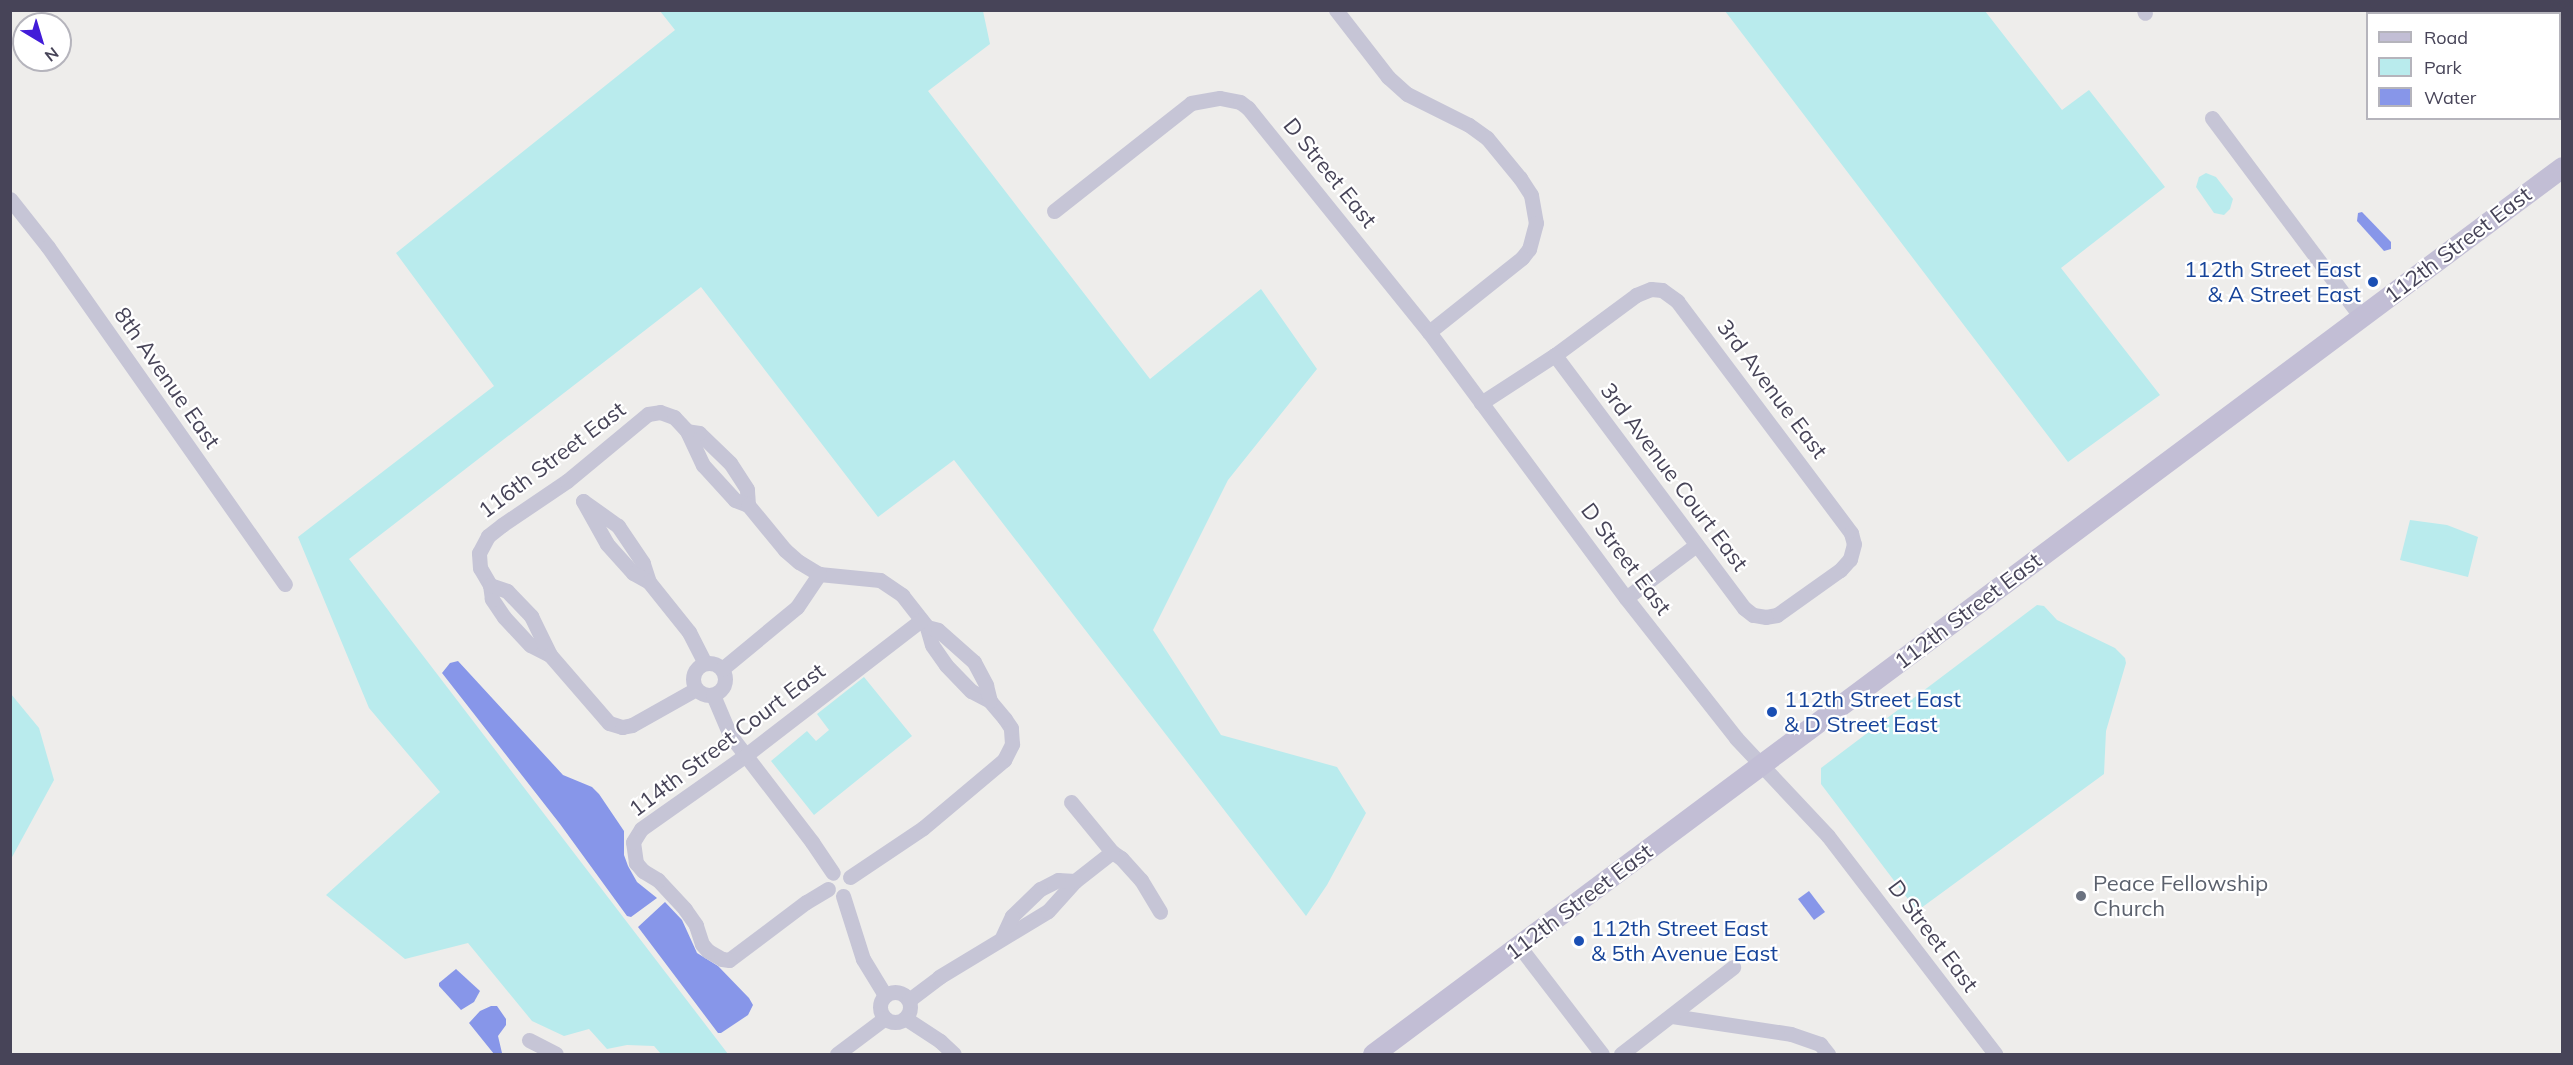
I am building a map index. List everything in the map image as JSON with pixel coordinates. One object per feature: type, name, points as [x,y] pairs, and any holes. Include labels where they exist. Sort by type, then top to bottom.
[{"type":"main road","name":"112th Street East","points":[[1373,1054],[2562,167]]},
{"type":"street","points":[[1336,10],[1388,77],[1407,93],[1469,125],[1487,138],[1520,177],[1532,203],[1536,223],[1534,235],[1522,258],[1496,281],[1428,332]]},
{"type":"street","name":"D Street East","points":[[1053,211],[1191,103],[1220,98],[1240,102],[1256,117],[1428,332],[1626,598],[1736,738],[1828,836],[1995,1054]]},
{"type":"street","points":[[2212,118],[2361,317]]},
{"type":"street","name":"8th Avenue East","points":[[10,199],[49,249],[285,584]]},
{"type":"street","name":"3rd Avenue East","points":[[1555,355],[1636,295],[1651,289],[1662,290],[1677,301],[1851,532],[1854,544],[1850,559],[1840,570],[1778,615],[1764,617]]},
{"type":"street","points":[[1481,403],[1555,355]]},
{"type":"street","name":"3rd Avenue Court East","points":[[1555,355],[1744,608],[1753,615],[1764,617]]},
{"type":"street","name":"116th Street East","points":[[490,585],[478,560],[488,536],[567,481],[648,414],[666,414],[674,417],[687,431]]},
{"type":"street","points":[[687,431],[699,433],[730,463],[747,489],[748,505]]},
{"type":"street","points":[[687,431],[703,465],[735,500],[748,505],[785,550],[809,570],[819,574],[880,580],[902,595],[924,624],[932,645],[946,665],[970,691],[990,701]]},
{"type":"street","points":[[567,481],[583,501],[618,526],[644,563],[649,582],[689,632],[705,663]]},
{"type":"street","points":[[1626,598],[1696,545]]},
{"type":"street","points":[[722,669],[797,607],[819,574]]},
{"type":"street","points":[[550,655],[530,645],[504,617],[492,599],[490,585],[507,591],[531,615],[550,655],[609,723],[622,727],[632,725],[696,689]]},
{"type":"street","points":[[850,877],[923,828],[1004,760],[1010,750],[1013,737],[1011,728],[990,701],[986,685],[974,662],[938,630],[924,624]]},
{"type":"street","name":"114th Street Court East","points":[[828,889],[806,902],[729,960],[722,959],[708,951],[685,909],[658,880],[643,871],[633,854],[633,842],[641,829],[746,756],[924,624]]},
{"type":"street","points":[[705,663],[711,663],[722,669],[725,681],[723,687],[707,695],[696,689],[693,683],[695,671],[705,663]]},
{"type":"street","points":[[713,694],[730,735],[833,873]]},
{"type":"street","points":[[1071,802],[1112,852],[1121,858],[1141,880],[1160,912]]},
{"type":"street","points":[[909,1000],[939,977],[1002,936],[1021,929],[1048,911],[1075,881],[1112,852]]},
{"type":"street","points":[[844,872],[850,877],[853,885],[851,890],[843,896],[836,896],[828,889],[829,878],[833,873],[844,872]]},
{"type":"street","points":[[1002,936],[1012,916],[1040,889],[1058,880],[1075,881]]},
{"type":"street","points":[[843,896],[863,959],[885,995]]},
{"type":"street","points":[[1519,946],[1602,1054]]},
{"type":"street","points":[[1621,1054],[1733,967]]},
{"type":"street","points":[[896,992],[909,1000],[911,1008],[905,1018],[894,1022],[885,1017],[880,1006],[885,995],[896,992]]},
{"type":"street","points":[[1672,1016],[1791,1034],[1820,1044],[1828,1054]]},
{"type":"street","points":[[837,1054],[885,1017]]},
{"type":"street","points":[[905,1018],[940,1041],[954,1054]]},
{"type":"street","points":[[529,1040],[556,1054]]},
{"type":"green space","points":[[660,11],[983,11],[990,44],[928,91],[1150,379],[1261,289],[1317,369],[1228,480],[1153,630],[1221,735],[1337,767],[1366,813],[1327,885],[1306,916],[954,460],[878,517],[701,287],[349,559],[728,1054],[661,1054],[654,1046],[627,1045],[607,1049],[589,1029],[564,1036],[532,1021],[468,943],[405,959],[326,895],[440,792],[369,708],[298,537],[494,386],[396,253],[675,30]]},
{"type":"green space","points":[[1725,11],[1985,11],[2062,110],[2089,90],[2165,187],[2061,268],[2160,395],[2068,462]]},
{"type":"green space","points":[[2206,173],[2216,177],[2233,199],[2230,209],[2224,215],[2214,213],[2196,187],[2199,177]]},
{"type":"green space","points":[[2410,520],[2447,525],[2478,537],[2468,577],[2400,560]]},
{"type":"green space","points":[[2037,605],[2044,606],[2057,620],[2115,648],[2125,658],[2126,663],[2106,731],[2104,774],[1917,911],[1821,784],[1821,768]]},
{"type":"green space","points":[[864,677],[912,736],[814,815],[771,761],[807,731],[816,741],[829,730],[817,714]]},
{"type":"green space","points":[[11,694],[39,728],[54,780],[11,859]]},
{"type":"water","points":[[2362,212],[2391,242],[2391,249],[2384,251],[2357,221],[2358,213]]},
{"type":"water","points":[[458,661],[563,775],[592,787],[599,794],[624,831],[624,855],[628,866],[637,882],[657,898],[631,917],[627,916],[560,824],[442,673],[450,663]]},
{"type":"water","points":[[1809,891],[1825,912],[1814,920],[1798,899]]},
{"type":"water","points":[[665,902],[682,920],[697,953],[718,966],[753,1005],[748,1015],[721,1033],[718,1033],[638,927]]},
{"type":"water","points":[[456,969],[480,991],[474,1002],[461,1010],[439,986],[439,983]]},
{"type":"water","points":[[497,1006],[506,1019],[506,1025],[498,1036],[502,1053],[500,1054],[494,1054],[469,1023],[480,1011]]},
{"type":"place","name":"112th Street East & A Street East","points":[[2373,282]]},
{"type":"place","name":"112th Street East & D Street East","points":[[1772,712]]},
{"type":"place","name":"Peace Fellowship Church","points":[[2081,896]]},
{"type":"place","name":"112th Street East & 5th Avenue East","points":[[1579,941]]}]
